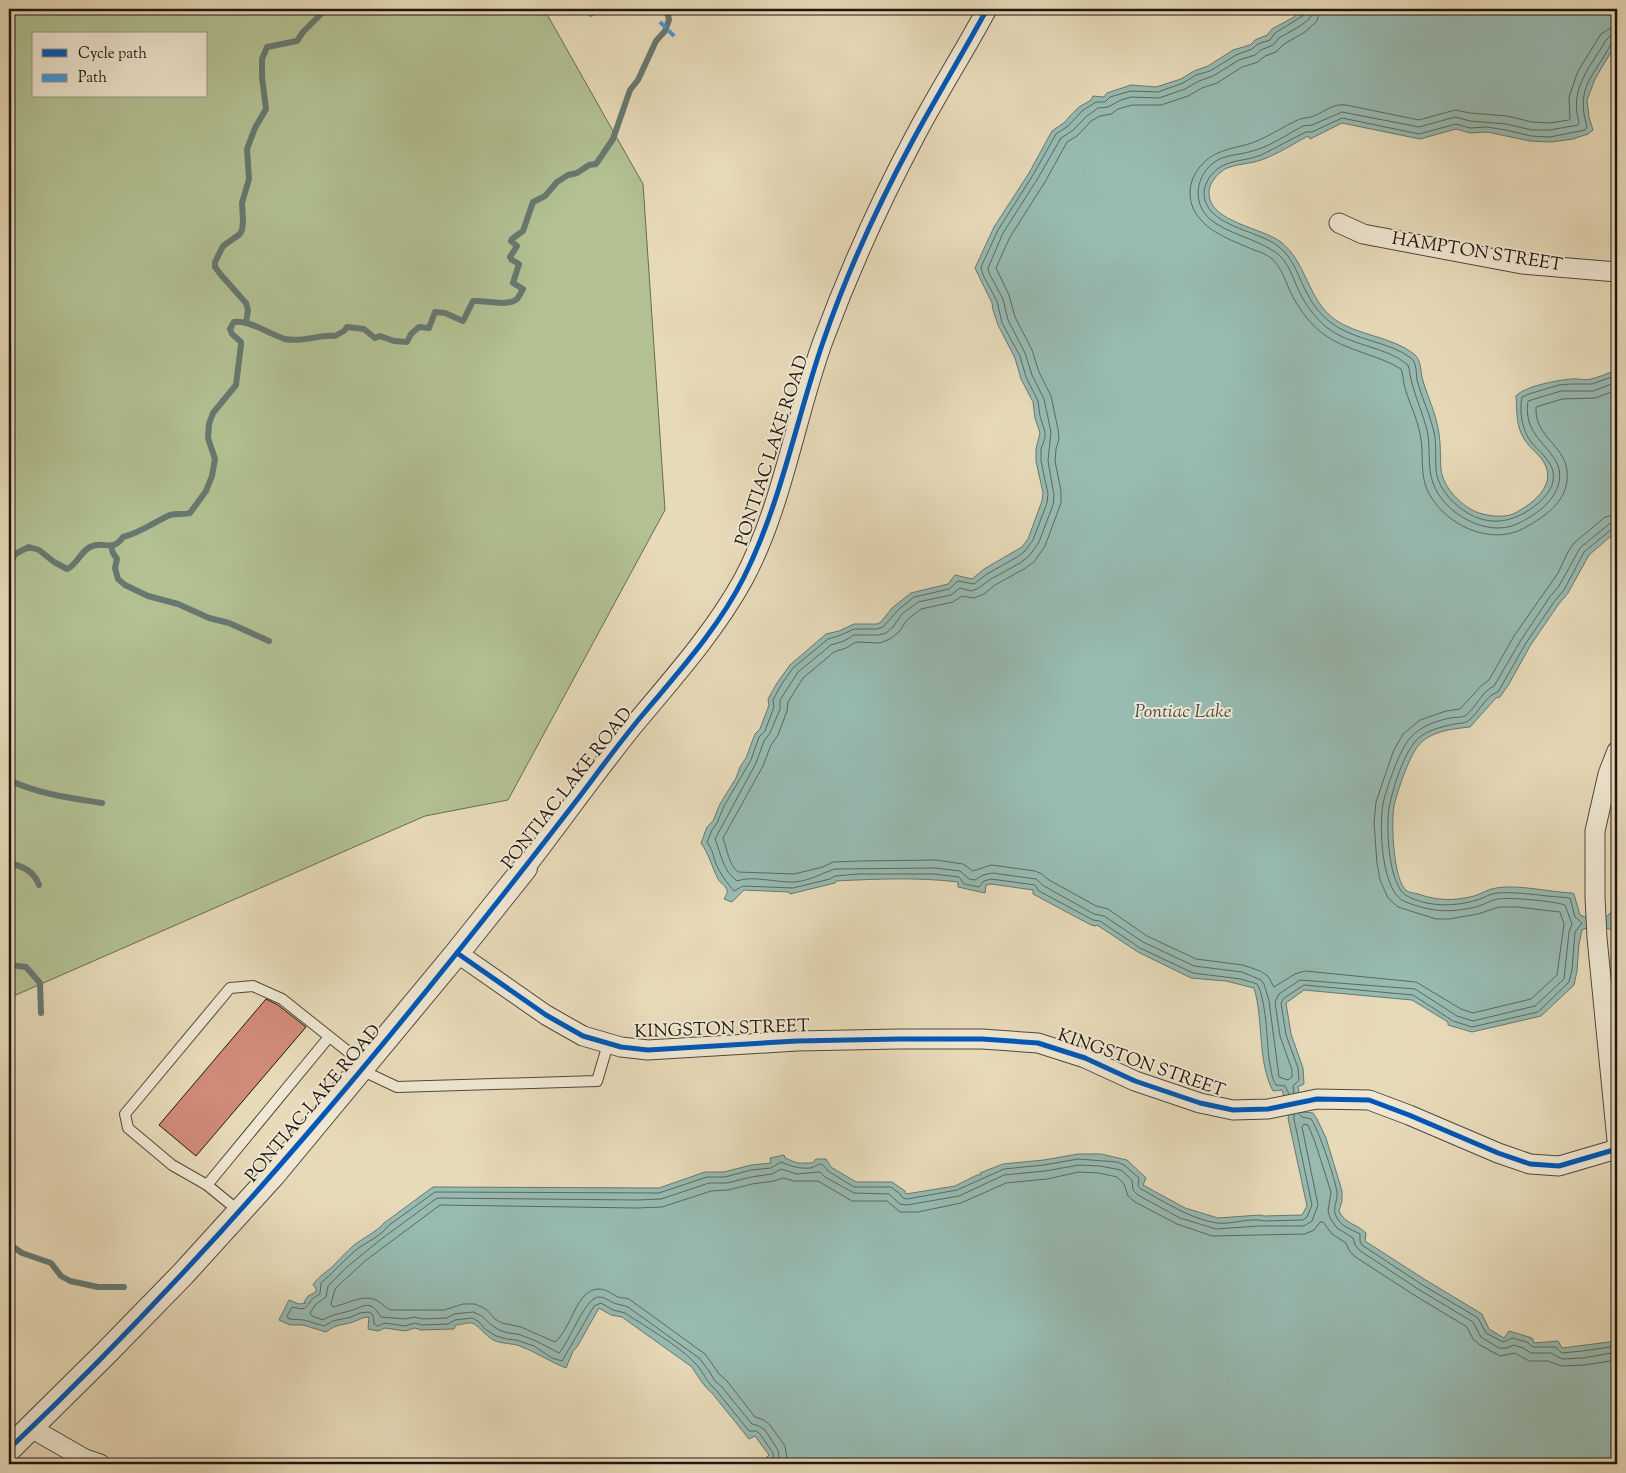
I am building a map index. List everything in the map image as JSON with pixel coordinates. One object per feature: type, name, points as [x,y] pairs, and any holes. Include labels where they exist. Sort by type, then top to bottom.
[{"type":"street","name":"PONTIAC LAKE ROAD","points":[[9,1449],[177,1280],[302,1141],[525,868],[632,728],[696,651],[722,615],[744,577],[766,528],[822,344],[859,251],[881,202],[915,137],[987,9]]},
{"type":"street","name":"HAMPTON STREET","points":[[1339,223],[1363,234],[1522,264],[1617,272]]},
{"type":"street","points":[[1617,750],[1608,774],[1595,831],[1596,938],[1617,1140]]},
{"type":"street","name":"KINGSTON STREET","points":[[457,953],[546,1015],[583,1036],[621,1047],[648,1050],[798,1041],[890,1039],[982,1039],[1038,1043],[1085,1058],[1135,1081],[1200,1103],[1233,1110],[1268,1110],[1317,1099],[1369,1100],[1498,1153],[1530,1164],[1559,1166],[1617,1149]]},
{"type":"street","points":[[31,1428],[85,1459],[100,1464]]},
{"type":"lane","points":[[240,1212],[207,1186],[172,1165],[128,1128],[125,1114],[230,988],[254,986],[282,999],[363,1067],[397,1087],[597,1081],[608,1044]]},
{"type":"lane","points":[[207,1186],[329,1037]]},
{"type":"green space","points":[[9,9],[544,9],[643,184],[665,510],[508,800],[425,816],[9,998]]},
{"type":"water","name":"Pontiac Lake","points":[[1302,9],[1617,9],[1617,42],[1595,79],[1587,100],[1593,130],[1588,134],[1573,139],[1551,142],[1530,141],[1487,132],[1470,133],[1456,129],[1420,139],[1342,123],[1310,139],[1308,136],[1267,158],[1225,169],[1214,180],[1209,194],[1212,204],[1227,218],[1273,237],[1290,250],[1318,301],[1334,319],[1353,329],[1395,343],[1417,357],[1438,428],[1441,469],[1445,483],[1454,496],[1466,506],[1479,513],[1496,516],[1513,514],[1537,498],[1543,491],[1546,483],[1548,475],[1546,466],[1526,443],[1519,428],[1516,396],[1520,392],[1542,384],[1572,379],[1588,380],[1617,370],[1617,531],[1589,555],[1568,593],[1530,646],[1500,697],[1496,698],[1470,727],[1435,734],[1418,746],[1407,766],[1398,792],[1394,806],[1393,825],[1396,864],[1402,885],[1408,892],[1446,899],[1466,898],[1505,887],[1572,893],[1574,894],[1580,915],[1585,917],[1606,917],[1617,907],[1617,932],[1600,927],[1590,927],[1582,930],[1574,985],[1541,1016],[1472,1032],[1448,1025],[1448,1022],[1412,1000],[1304,990],[1286,1003],[1291,1034],[1303,1068],[1304,1084],[1298,1087],[1303,1112],[1313,1113],[1326,1138],[1342,1191],[1339,1211],[1344,1219],[1366,1233],[1365,1241],[1482,1314],[1489,1329],[1504,1338],[1509,1331],[1532,1338],[1534,1343],[1558,1341],[1562,1348],[1617,1341],[1617,1464],[770,1464],[766,1458],[769,1455],[755,1436],[749,1439],[704,1385],[692,1367],[622,1317],[611,1315],[599,1308],[573,1351],[566,1368],[520,1346],[493,1340],[472,1323],[456,1325],[454,1329],[421,1330],[415,1328],[405,1331],[385,1328],[378,1331],[368,1329],[369,1317],[367,1317],[337,1326],[326,1332],[303,1325],[290,1325],[279,1320],[289,1300],[299,1304],[306,1303],[304,1302],[308,1296],[316,1292],[316,1288],[313,1285],[315,1282],[353,1246],[433,1187],[659,1188],[705,1172],[724,1172],[751,1165],[771,1163],[770,1158],[784,1155],[785,1158],[797,1163],[812,1163],[816,1159],[826,1159],[831,1167],[856,1182],[892,1182],[905,1191],[906,1194],[955,1186],[1003,1164],[1078,1154],[1101,1154],[1127,1160],[1146,1178],[1143,1185],[1185,1208],[1218,1218],[1302,1215],[1307,1206],[1288,1118],[1289,1115],[1282,1090],[1273,1091],[1268,1079],[1254,988],[1226,981],[1191,978],[1138,952],[1097,925],[1091,925],[1033,894],[1033,890],[991,884],[986,885],[985,893],[958,887],[958,882],[943,880],[836,881],[835,883],[790,894],[789,892],[744,890],[732,902],[724,899],[727,889],[718,879],[701,843],[707,827],[713,821],[720,804],[746,758],[755,734],[760,729],[769,705],[768,699],[790,665],[826,634],[839,631],[854,624],[877,624],[881,622],[892,608],[911,593],[948,584],[955,575],[972,579],[984,569],[1022,547],[1028,539],[1042,501],[1043,493],[1036,461],[1036,449],[1040,433],[1035,418],[1033,402],[1021,379],[1015,358],[998,325],[992,303],[975,268],[994,227],[1029,173],[1052,131],[1065,122],[1079,107],[1091,100],[1093,96],[1104,97],[1107,93],[1131,85],[1156,87],[1181,79],[1194,71],[1208,66],[1233,50],[1250,45],[1255,40],[1267,35],[1272,29],[1294,17]]},
{"type":"building","points":[[266,999],[278,1005],[306,1027],[196,1156],[159,1125]]},
{"type":"waterway","points":[[246,323],[248,310],[246,303],[221,275],[215,267],[215,262],[223,246],[240,234],[242,230],[242,203],[249,179],[247,149],[255,128],[266,109],[262,59],[267,47],[297,41],[303,32],[326,9]]},
{"type":"waterway","points":[[9,567],[15,554],[29,547],[39,550],[54,562],[67,569],[90,547],[115,544],[123,537],[170,515],[190,513],[206,491],[212,476],[215,459],[208,438],[209,424],[213,413],[236,385],[241,342],[232,334],[230,329],[234,322],[246,323],[291,340],[335,336],[347,327],[364,329],[375,338],[380,336],[394,341],[407,342],[411,334],[419,327],[429,328],[435,312],[445,313],[463,321],[473,301],[508,303],[517,299],[523,289],[513,283],[519,264],[510,257],[517,246],[511,241],[512,239],[523,231],[533,202],[545,196],[557,182],[568,175],[577,173],[589,165],[596,164],[613,139],[630,90],[638,80],[656,41],[665,31],[669,20],[664,9]]},
{"type":"waterway","points":[[111,546],[117,559],[115,568],[118,579],[125,585],[148,596],[178,604],[209,618],[229,623],[269,641]]},
{"type":"waterway","points":[[9,780],[43,792],[102,803]]},
{"type":"waterway","points":[[9,863],[27,870],[34,876],[39,885]]},
{"type":"waterway","points":[[9,965],[26,967],[40,983],[41,1013]]},
{"type":"waterway","points":[[9,1244],[22,1253],[51,1263],[61,1276],[70,1281],[98,1287],[124,1287]]},
{"type":"marked path","points":[[589,9],[593,20]]},
{"type":"marked path","points":[[660,22],[675,37]]},
{"type":"cycle path","points":[[9,1449],[87,1373],[162,1295],[307,1134],[446,967],[628,733],[686,664],[723,613],[744,577],[768,520],[813,371],[853,264],[900,164],[987,9]]},
{"type":"cycle path","points":[[457,953],[546,1015],[583,1036],[621,1047],[648,1050],[797,1041],[899,1039],[982,1039],[1038,1043],[1085,1058],[1135,1081],[1200,1103],[1233,1110],[1268,1109],[1317,1099],[1369,1100],[1498,1153],[1530,1164],[1559,1166],[1617,1149]]}]
